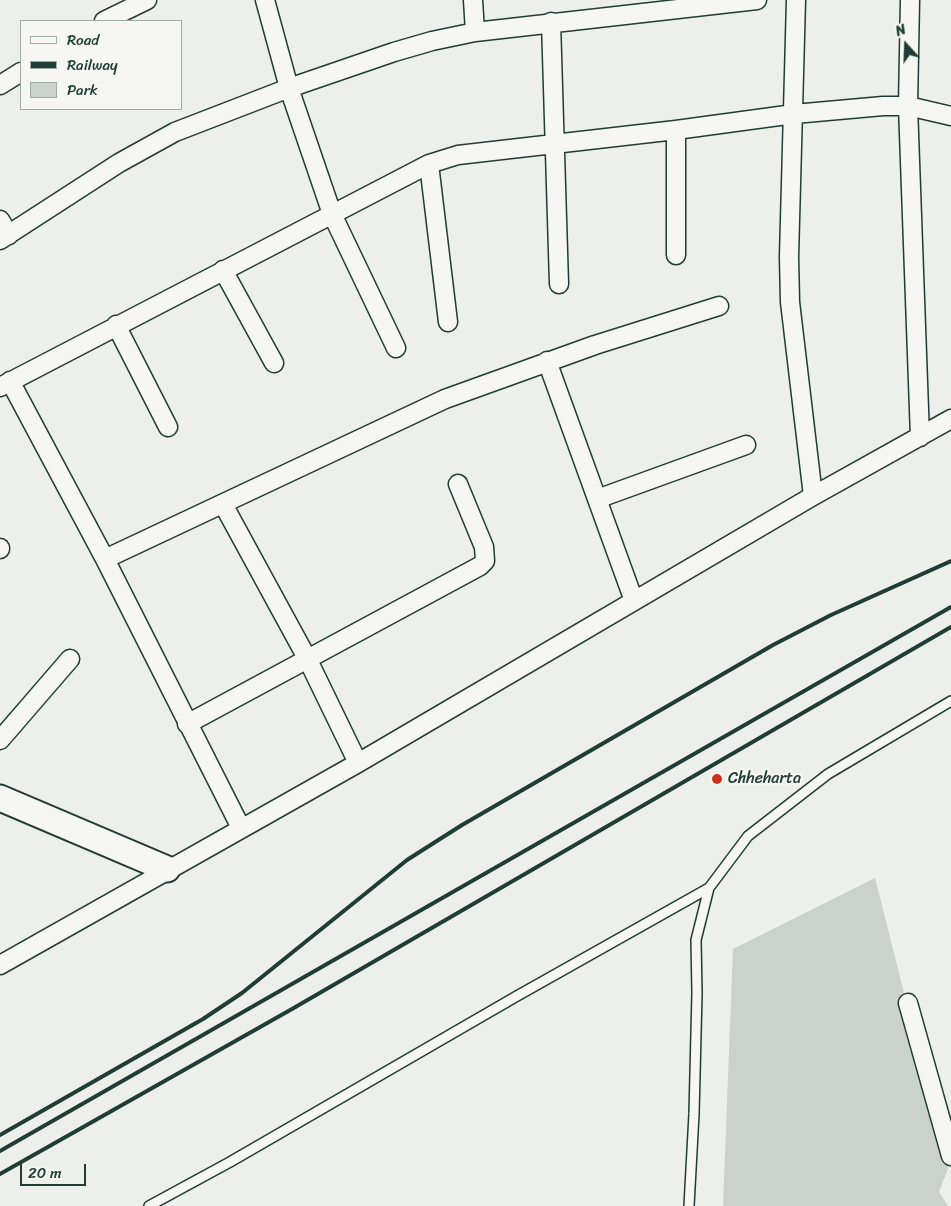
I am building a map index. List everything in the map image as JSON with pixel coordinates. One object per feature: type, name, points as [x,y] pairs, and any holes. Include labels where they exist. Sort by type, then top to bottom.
[{"type":"street","points":[[106,20],[148,0]]},
{"type":"street","points":[[265,0],[289,88],[332,214],[396,348]]},
{"type":"street","points":[[473,0],[475,32]]},
{"type":"street","points":[[3,232],[150,144],[289,88],[432,40],[551,22],[757,0]]},
{"type":"street","points":[[796,0],[789,257],[790,302],[813,496]]},
{"type":"street","points":[[910,0],[908,106],[920,437]]},
{"type":"street","points":[[551,22],[559,284]]},
{"type":"street","points":[[0,85],[20,73]]},
{"type":"street","points":[[241,828],[105,559],[5,384],[429,164],[458,155],[676,130],[794,114],[908,106],[951,116]]},
{"type":"street","points":[[676,130],[676,255]]},
{"type":"street","points":[[429,164],[448,322]]},
{"type":"street","points":[[223,270],[274,363]]},
{"type":"street","points":[[105,559],[445,399],[547,361],[719,306]]},
{"type":"street","points":[[116,325],[168,427]]},
{"type":"street","points":[[547,361],[634,601]]},
{"type":"street","points":[[0,965],[167,869],[358,763],[813,496],[951,419]]},
{"type":"street","points":[[597,499],[746,445]]},
{"type":"street","points":[[187,724],[480,566],[485,561],[484,547],[458,484]]},
{"type":"street","points":[[223,504],[308,660],[358,763]]},
{"type":"street","points":[[0,740],[70,658]]},
{"type":"street","points":[[0,798],[167,869]]},
{"type":"street","points":[[908,1003],[951,1156]]},
{"type":"lane","points":[[689,1206],[696,1068],[696,940],[709,888],[748,836],[828,774],[951,702]]},
{"type":"lane","points":[[149,1206],[230,1162],[517,996],[709,888]]},
{"type":"green space","points":[[875,878],[948,1168],[939,1192],[948,1206],[723,1206],[733,949]]},
{"type":"railway","points":[[0,1135],[203,1019],[242,993],[407,860],[462,825],[773,645],[831,615],[951,561]]},
{"type":"railway","points":[[0,1151],[951,607]]},
{"type":"railway","points":[[0,1174],[292,1009],[951,627]]},
{"type":"place","name":"Chheharta","points":[[717,779]]}]
